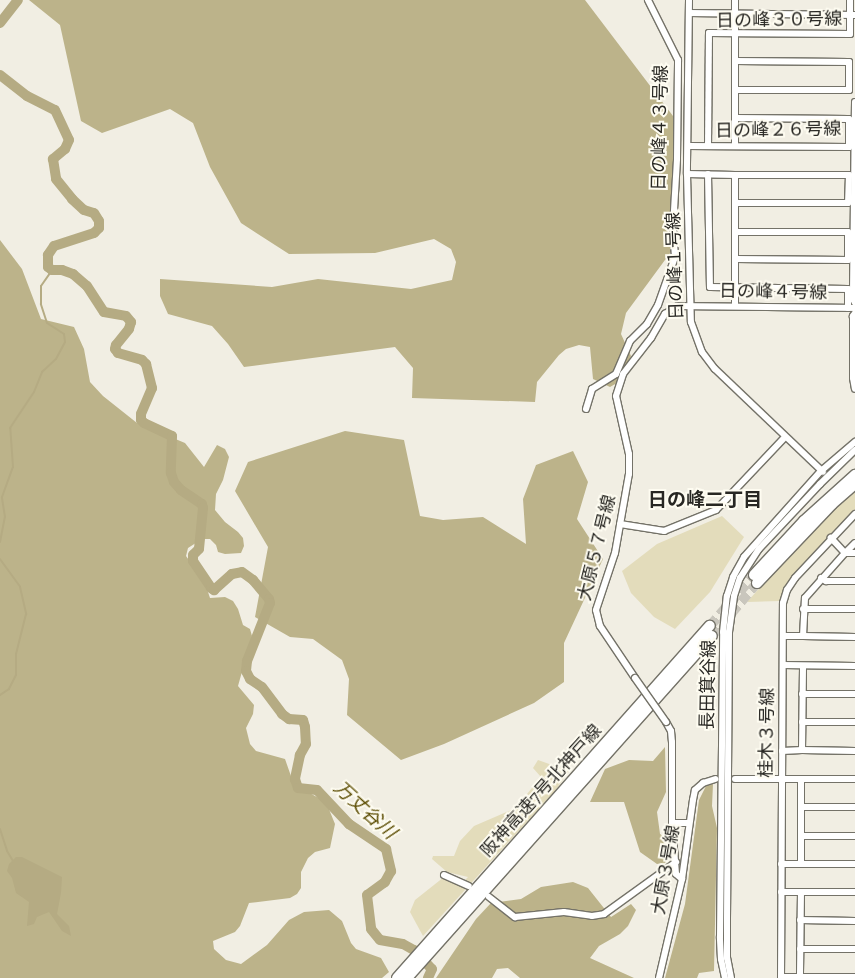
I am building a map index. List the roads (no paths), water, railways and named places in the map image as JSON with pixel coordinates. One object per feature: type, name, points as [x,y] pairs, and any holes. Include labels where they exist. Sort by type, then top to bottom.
[{"type":"highway","points":[[855,474],[804,520],[755,579],[855,484]]},
{"type":"highway","name":"阪神高速7号北神戸線","points":[[397,978],[458,915],[711,631]]},
{"type":"highway","name":"阪神高速7号北神戸線","points":[[407,978],[458,915]]},
{"type":"street","name":"日の峰４３号線","points":[[586,409],[592,389],[616,374],[625,357],[630,341],[647,324],[658,305],[676,257],[673,204],[677,159],[678,60],[648,0]]},
{"type":"street","name":"日の峰１号線","points":[[689,0],[687,174],[691,322],[702,352],[716,369],[827,477]]},
{"type":"street","points":[[735,0],[735,146]]},
{"type":"street","points":[[689,13],[853,15],[850,0]]},
{"type":"street","name":"日の峰３０号線","points":[[708,146],[709,33],[850,34],[853,15]]},
{"type":"street","points":[[736,61],[849,62],[849,90],[736,90]]},
{"type":"street","points":[[855,102],[853,299],[855,303]]},
{"type":"street","name":"日の峰２６号線","points":[[688,146],[848,147],[849,119],[736,118]]},
{"type":"street","points":[[687,174],[849,175],[848,203],[735,203]]},
{"type":"street","points":[[708,174],[710,287],[848,289],[852,308]]},
{"type":"street","points":[[735,175],[735,306]]},
{"type":"street","points":[[736,232],[848,232],[848,260],[736,260]]},
{"type":"street","name":"大原５７号線","points":[[682,879],[676,874],[672,823],[671,731],[603,632],[596,610],[615,553],[629,474],[629,454],[617,409],[616,396],[623,374],[651,338],[665,314],[678,306],[690,306]]},
{"type":"street","name":"日の峰４号線","points":[[690,306],[852,308]]},
{"type":"street","points":[[855,313],[853,316],[853,378],[855,389]]},
{"type":"street","points":[[625,357],[631,364]]},
{"type":"street","points":[[620,524],[664,530],[716,510],[785,437]]},
{"type":"street","name":"長田箕谷線","points":[[724,978],[720,937],[723,632],[726,596],[733,577],[744,557],[821,471],[855,442]]},
{"type":"street","name":"長田箕谷線","points":[[731,978],[727,938],[730,612],[740,578],[749,561],[827,477],[855,450]]},
{"type":"street","name":"桂木３号線","points":[[781,978],[783,603],[787,590],[831,538],[855,514]]},
{"type":"street","points":[[831,538],[844,553],[855,553]]},
{"type":"street","points":[[803,636],[805,598],[821,578],[855,543]]},
{"type":"street","points":[[821,578],[826,581],[855,581]]},
{"type":"street","points":[[803,609],[855,610]]},
{"type":"street","points":[[783,636],[855,637]]},
{"type":"street","points":[[783,665],[855,666]]},
{"type":"street","points":[[802,750],[803,666]]},
{"type":"street","points":[[802,694],[855,694]]},
{"type":"street","points":[[802,722],[855,722]]},
{"type":"street","points":[[782,750],[855,751]]},
{"type":"street","name":"大原３号線","points":[[659,978],[682,879],[695,790],[703,783],[715,779]]},
{"type":"street","points":[[734,779],[855,779]]},
{"type":"street","points":[[801,779],[801,864]]},
{"type":"street","points":[[801,807],[855,807]]},
{"type":"street","points":[[672,823],[689,823]]},
{"type":"street","points":[[801,836],[855,836]]},
{"type":"street","points":[[489,897],[515,917],[564,912],[592,916],[604,914],[676,862]]},
{"type":"street","points":[[781,864],[855,864]]},
{"type":"street","points":[[444,875],[469,886]]},
{"type":"street","points":[[781,892],[855,892]]},
{"type":"street","points":[[800,892],[800,978]]},
{"type":"street","points":[[800,920],[855,920]]},
{"type":"street","points":[[800,949],[855,950]]},
{"type":"street","points":[[781,978],[855,977]]},
{"type":"waterway","name":"万丈谷川","points":[[0,23],[18,0]]},
{"type":"waterway","name":"万丈谷川","points":[[0,75],[27,96],[55,110],[69,140],[65,149],[53,159],[56,179],[72,199],[84,210],[94,213],[99,221],[99,228],[94,233],[54,246],[48,255],[48,267],[52,270],[62,270],[73,274],[87,286],[104,312],[126,316],[131,322],[129,329],[115,349],[118,353],[142,360],[146,364],[152,388],[141,414],[141,420],[172,436],[171,473],[174,482],[181,490],[202,504],[199,549],[193,555],[193,561],[214,590],[232,574],[242,572],[253,580],[269,599],[270,603],[247,661],[246,671],[250,679],[262,687],[282,714],[289,719],[303,720],[306,744],[300,755],[295,779],[298,788],[317,790],[349,824],[386,849],[391,871],[385,882],[367,895],[371,929],[380,940],[403,944],[414,950],[432,969],[428,978]]},
{"type":"waterway","points":[[0,542],[5,517],[2,497],[13,467],[10,428],[34,392],[42,372],[56,359],[65,342],[64,334],[47,323],[41,304],[41,286],[52,270]]},
{"type":"waterway","points":[[0,559],[20,587],[26,614],[16,654],[16,675],[9,689],[0,695]]},
{"type":"waterway","points":[[0,829],[7,851],[13,861]]},
{"type":"tunnel","points":[[710,626],[754,575]]},
{"type":"tunnel","points":[[712,636],[757,583]]},
{"type":"district","name":"日の峰二丁目","points":[[705,500]]}]
